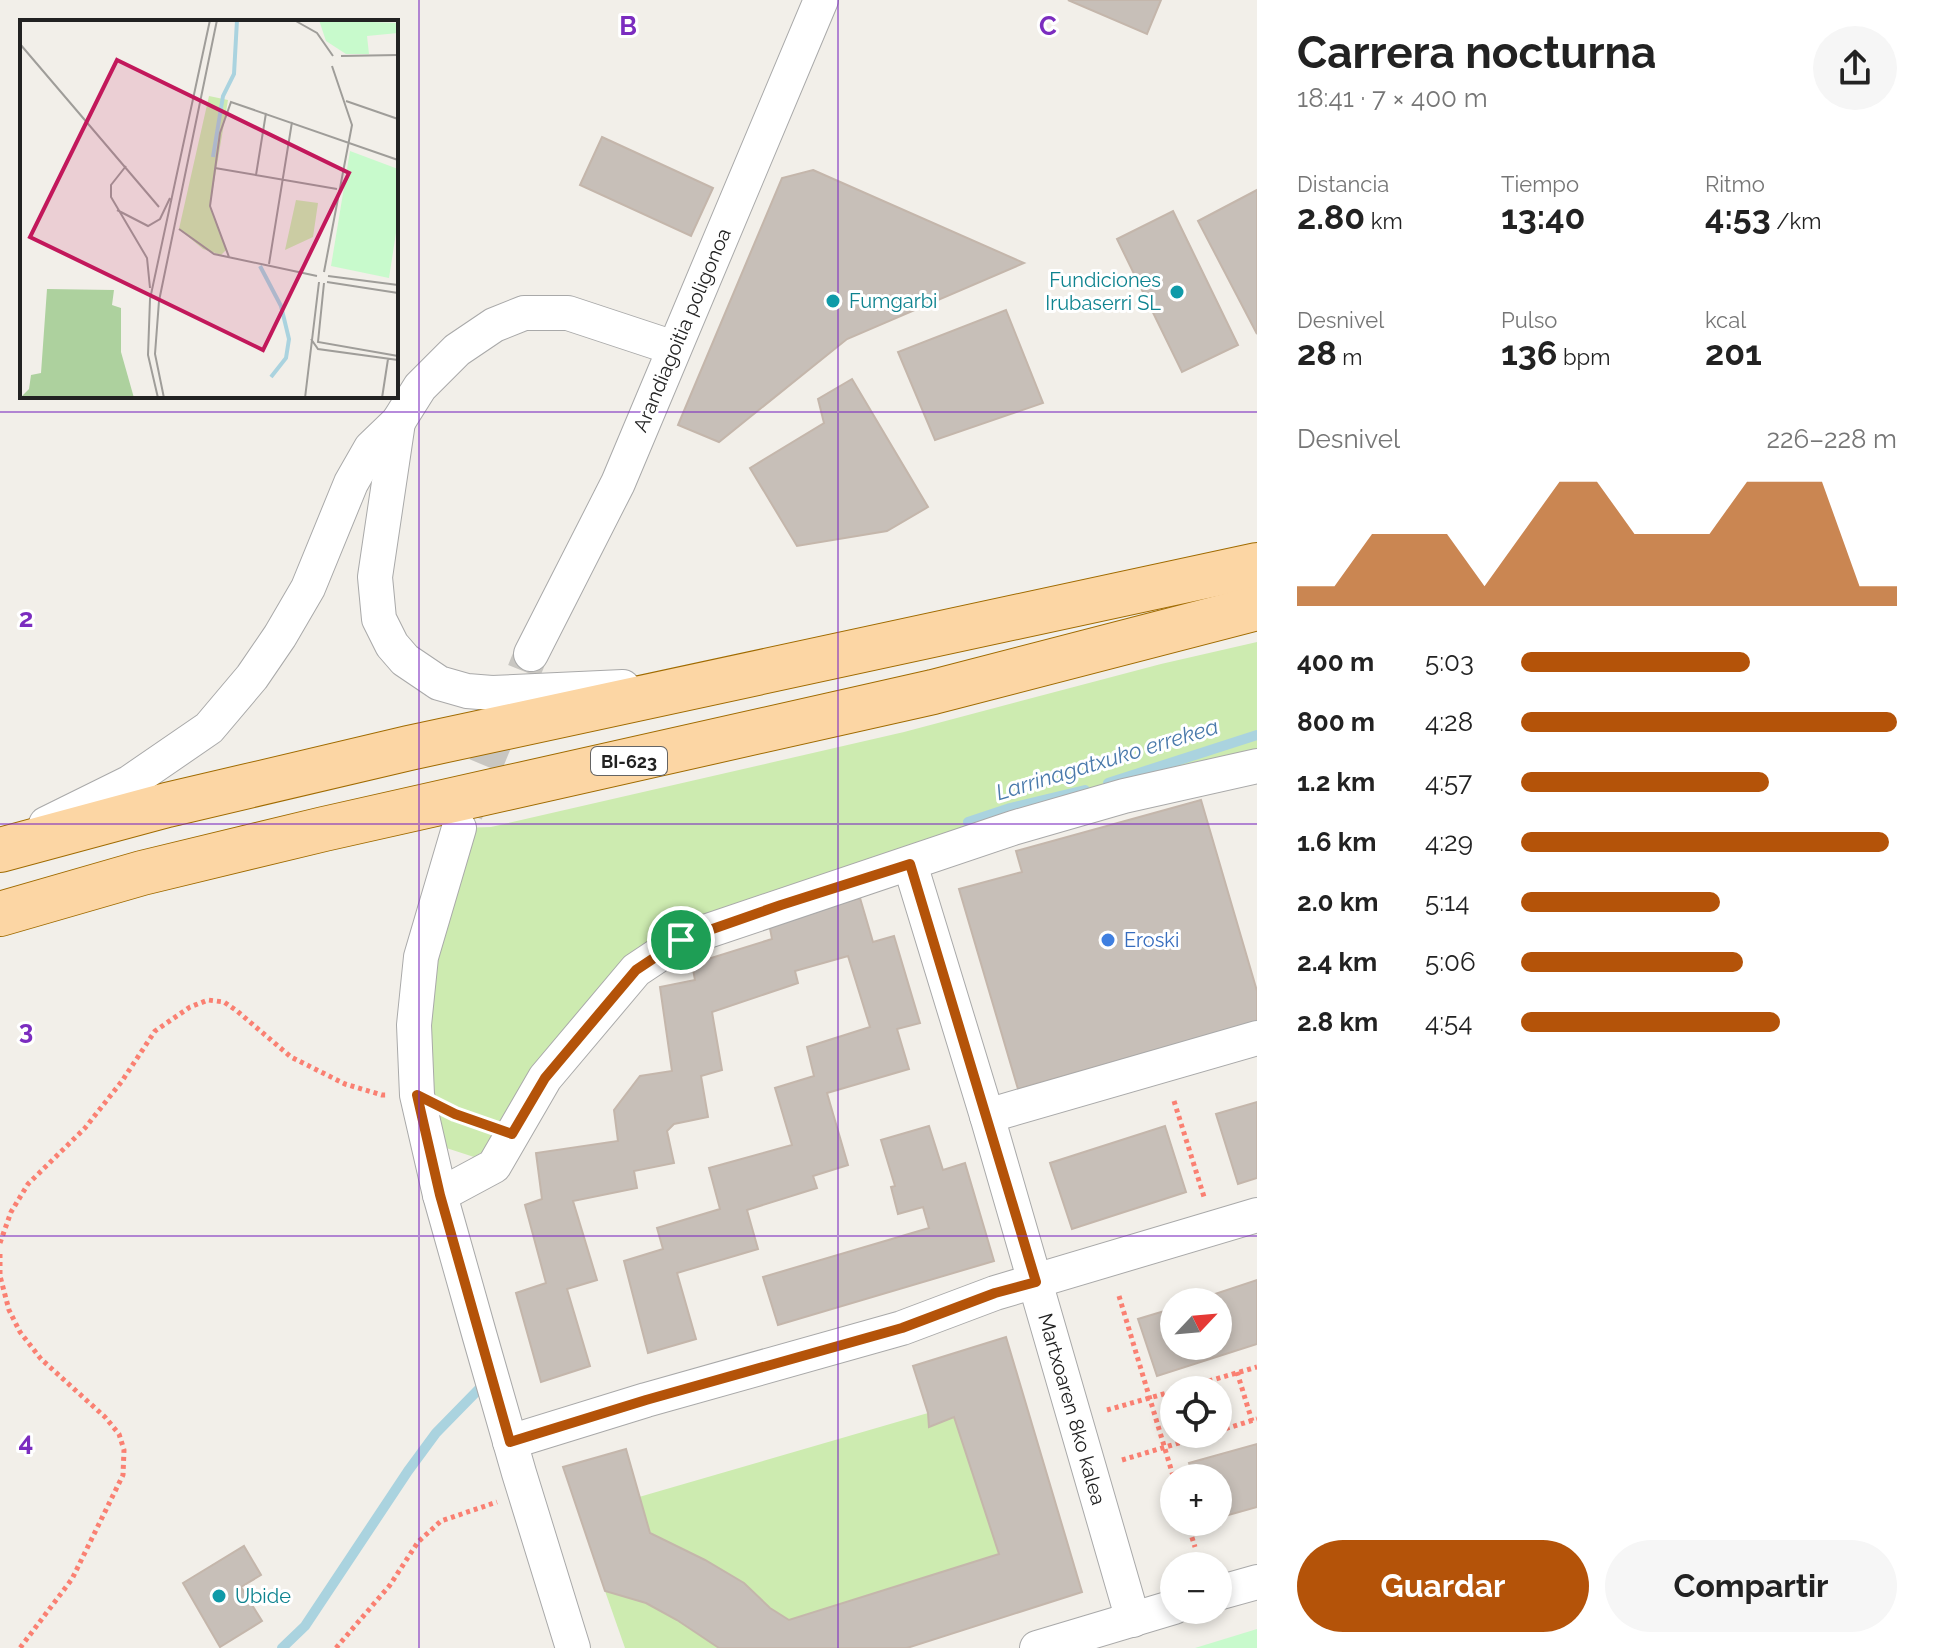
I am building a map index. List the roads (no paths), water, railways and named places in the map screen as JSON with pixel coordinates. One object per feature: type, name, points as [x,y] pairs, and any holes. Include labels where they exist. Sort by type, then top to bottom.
[{"type":"main road","points":[[0,848],[356,760],[1257,565]]},
{"type":"main road","name":"BI-623","points":[[0,914],[142,873],[933,692],[1257,608]]},
{"type":"street","name":"Arandiagoitia poligonoa","points":[[531,654],[618,483],[821,0]]},
{"type":"street","points":[[0,848],[129,783],[209,728],[252,677],[308,588],[351,483],[371,448],[398,422],[420,387],[457,350],[494,325],[524,313],[568,313],[674,348]]},
{"type":"street","points":[[398,422],[375,577],[379,619],[392,645],[405,660],[439,683],[467,691],[492,693],[723,681]]},
{"type":"street","points":[[440,1195],[494,1166],[545,1078],[636,970],[681,940],[1013,828],[1124,796],[1257,766]]},
{"type":"street","points":[[459,828],[421,957],[414,1025],[417,1095],[440,1195],[573,1648]]},
{"type":"street","name":"Martxoaren 8ko kalea","points":[[910,864],[1036,1282],[1133,1620]]},
{"type":"street","points":[[987,1116],[1257,1038]]},
{"type":"street","points":[[515,1458],[646,1400],[902,1328],[995,1293],[1257,1215]]},
{"type":"street","points":[[1232,1589],[1257,1582]]},
{"type":"street","points":[[1037,1648],[1160,1611]]},
{"type":"waterway","name":"Larrinagatxuko errekea","points":[[1108,783],[1257,735]]},
{"type":"waterway","name":"Larrinagatxuko errekea","points":[[968,822],[1010,808],[1085,790]]},
{"type":"waterway","name":"Larrinagatxuko errekea","points":[[282,1648],[305,1626],[436,1433],[480,1388]]},
{"type":"tunnel","points":[[466,813],[531,654]]},
{"type":"place","name":"Fundiciones Irubaserri SL","points":[[1177,292]]},
{"type":"place","name":"Fumgarbi","points":[[833,301]]},
{"type":"place","name":"Eroski","points":[[1108,940]]},
{"type":"place","name":"Ubide","points":[[219,1596]]}]
